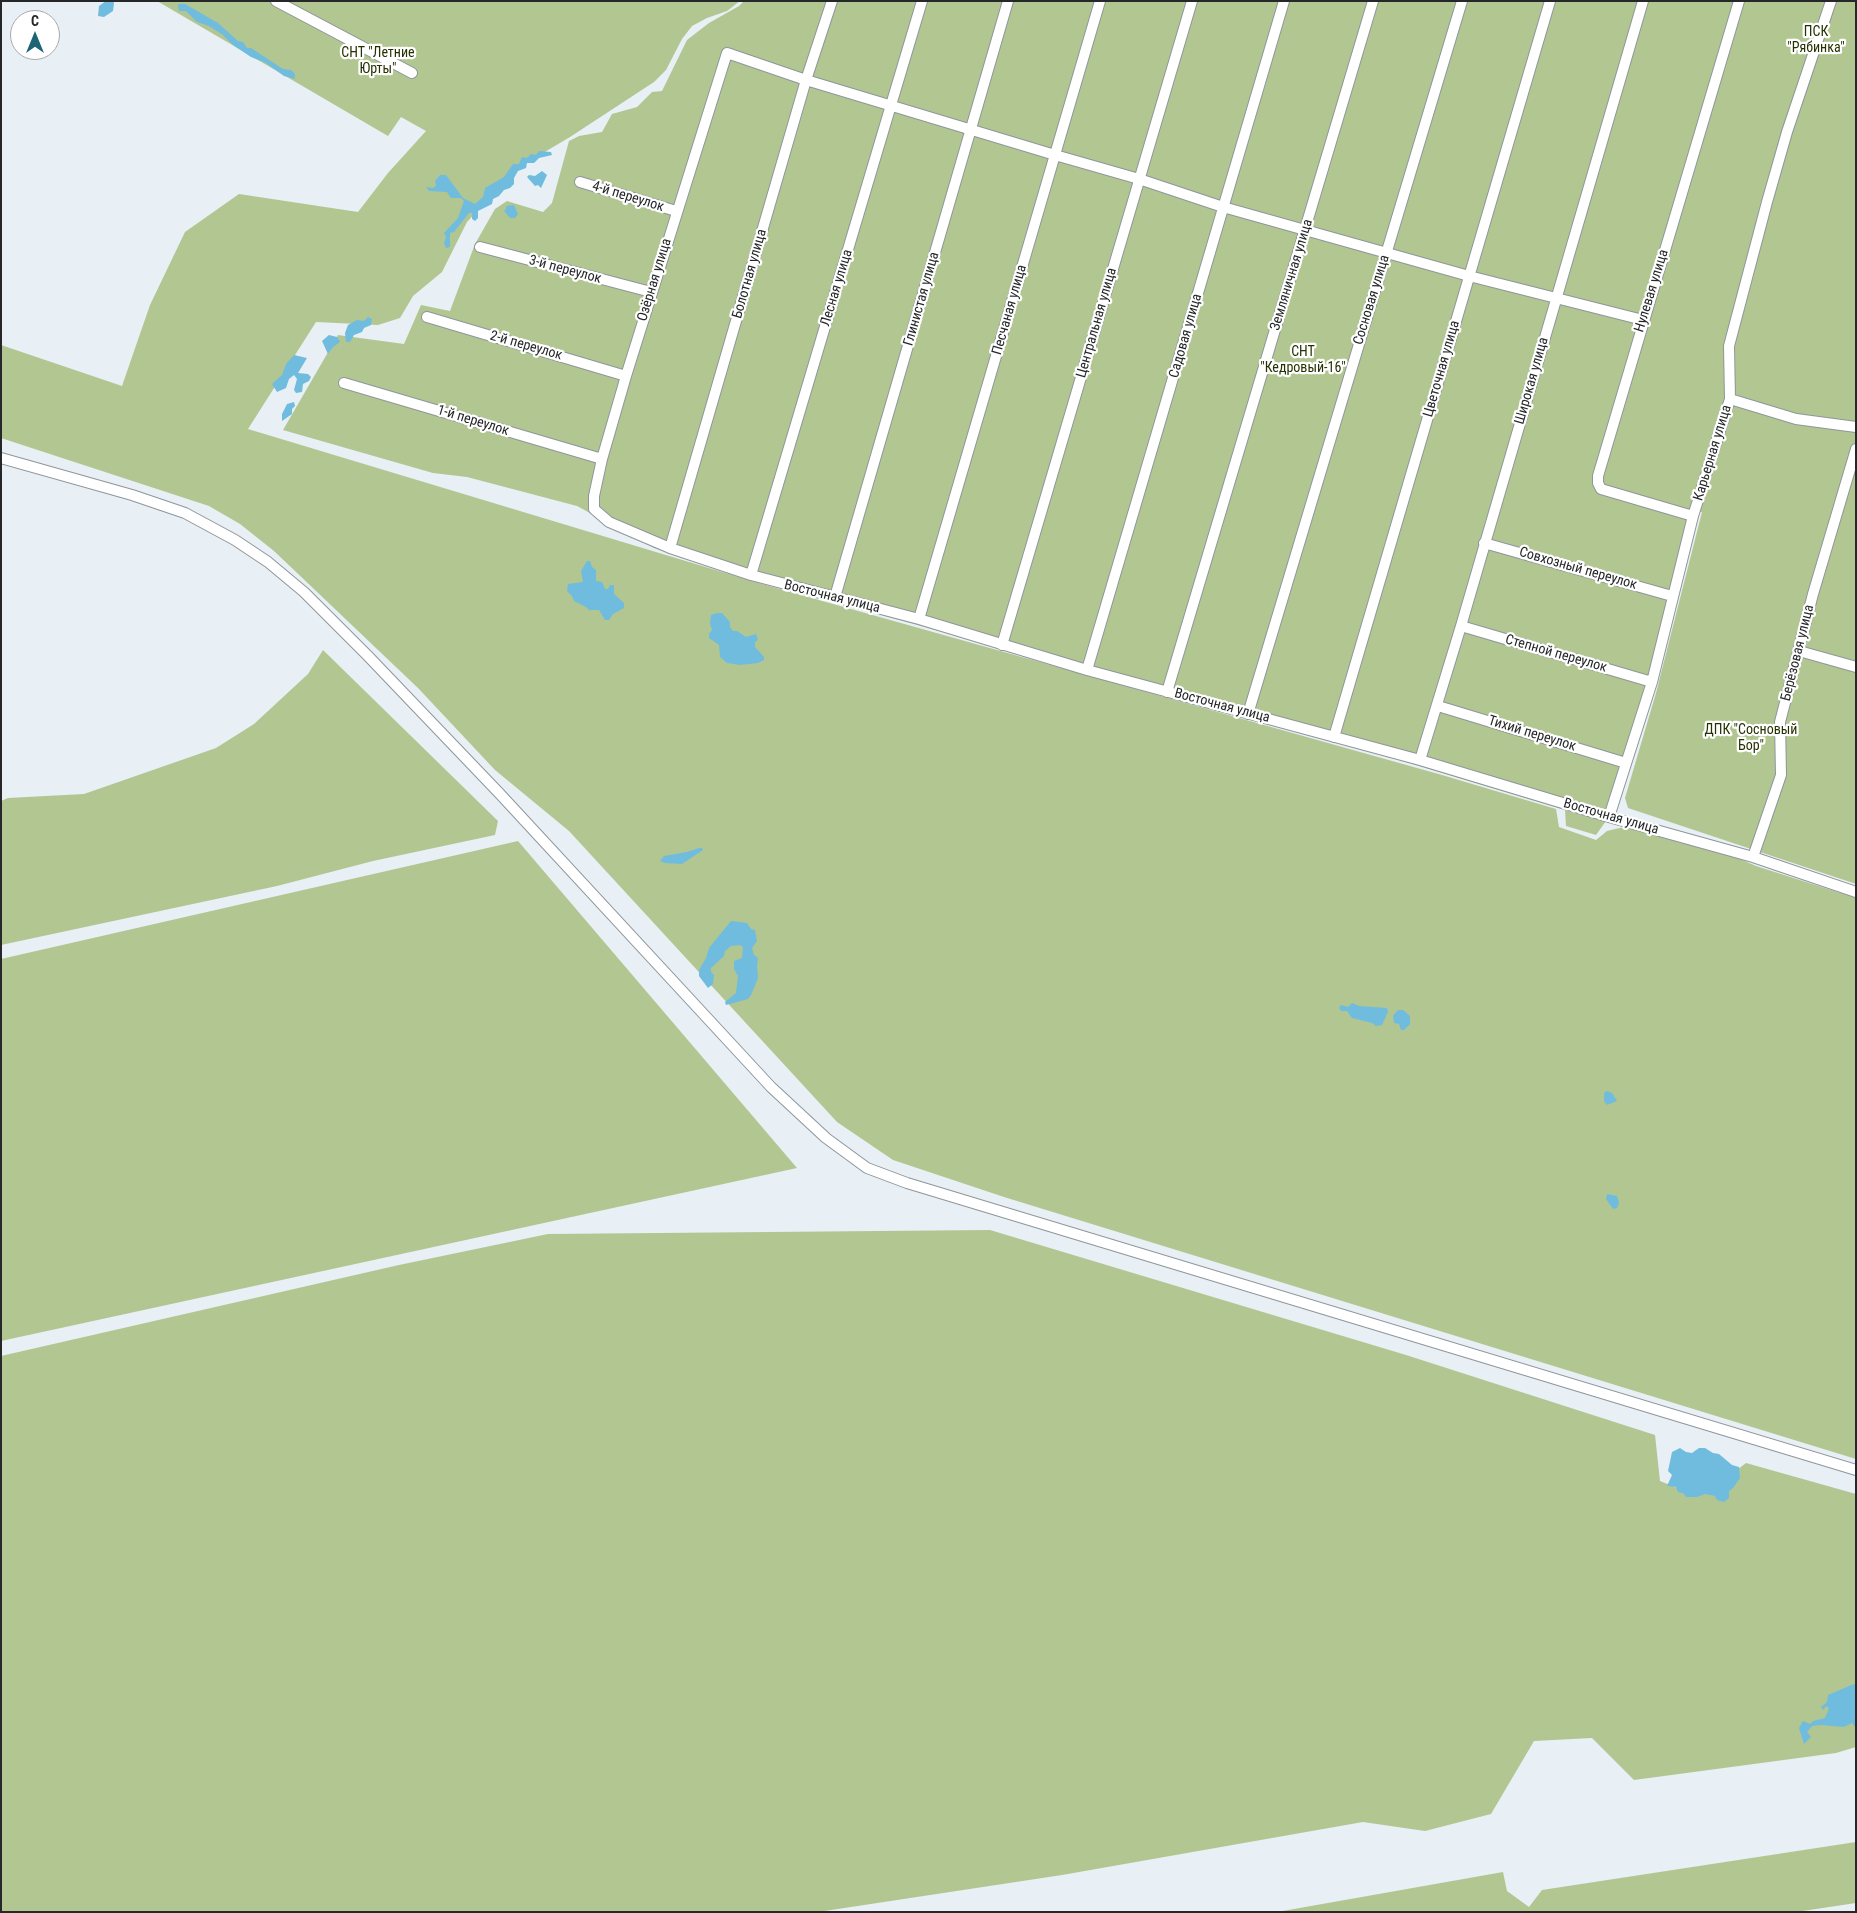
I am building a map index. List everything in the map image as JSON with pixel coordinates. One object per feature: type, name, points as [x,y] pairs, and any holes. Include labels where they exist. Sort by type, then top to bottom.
[{"type":"street","points":[[276,1],[412,73]]},
{"type":"street","name":"Болотная улица","points":[[670,548],[806,80],[832,1]]},
{"type":"street","name":"Лесная улица","points":[[751,575],[922,1]]},
{"type":"street","name":"Глинистая улица","points":[[836,596],[1008,1]]},
{"type":"street","name":"Песчаная улица","points":[[919,619],[1100,1]]},
{"type":"street","name":"Центральная улица","points":[[1002,645],[1192,1]]},
{"type":"street","name":"Садовая улица","points":[[1087,670],[1284,1]]},
{"type":"street","name":"Земляничная улица","points":[[1168,692],[1373,1]]},
{"type":"street","name":"Сосновая улица","points":[[1248,714],[1462,1]]},
{"type":"street","name":"Цветочная улица","points":[[1334,737],[1550,1]]},
{"type":"street","name":"Широкая улица","points":[[1420,760],[1438,706],[1643,1]]},
{"type":"street","name":"Нулевая улица","points":[[1693,516],[1601,489],[1598,483],[1598,476],[1739,1]]},
{"type":"street","name":"Карьерная улица","points":[[1609,817],[1652,682],[1693,516],[1730,399],[1728,357],[1734,326],[1767,202],[1787,132],[1831,1]]},
{"type":"street","name":"Озёрная улица","points":[[594,509],[594,496],[602,459],[626,376],[726,53],[806,80]]},
{"type":"street","points":[[806,80],[1055,156],[1140,179],[1223,207],[1305,231],[1469,276],[1643,320]]},
{"type":"street","name":"4-й переулок","points":[[580,182],[676,211]]},
{"type":"street","name":"3-й переулок","points":[[480,247],[651,292]]},
{"type":"street","name":"2-й переулок","points":[[427,317],[626,376]]},
{"type":"street","name":"1-й переулок","points":[[344,382],[602,459]]},
{"type":"street","points":[[1730,399],[1796,419],[1856,427]]},
{"type":"street","name":"Берёзовая улица","points":[[1752,858],[1781,775],[1780,722],[1813,594],[1856,450]]},
{"type":"street","points":[[1,458],[132,495],[185,513],[235,540],[268,562],[304,592],[493,787],[771,1087],[826,1138],[867,1168],[916,1186],[1856,1470]]},
{"type":"street","name":"Восточная улица","points":[[594,509],[609,522],[670,548],[751,575],[810,592],[836,596],[1087,670],[1420,760],[1752,858],[1856,892]]},
{"type":"street","name":"Совхозный переулок","points":[[1484,543],[1672,596]]},
{"type":"street","name":"Степной переулок","points":[[1461,626],[1652,682]]},
{"type":"street","points":[[1798,651],[1856,667]]},
{"type":"street","name":"Тихий переулок","points":[[1438,706],[1626,763]]},
{"type":"green space","name":"СНТ \"Летние Юрты\"","points":[[157,1],[740,1],[727,11],[692,26],[682,39],[666,70],[654,82],[570,137],[516,169],[467,222],[442,272],[413,296],[400,318],[378,325],[316,322],[248,429],[762,584],[1442,775],[1556,809],[1559,827],[1596,840],[1607,831],[1624,827],[1738,858],[1756,866],[1856,898],[1856,1459],[1004,1197],[893,1160],[837,1122],[569,831],[495,770],[418,688],[274,551],[240,524],[209,506],[1,438],[1,345],[122,386],[150,305],[185,232],[239,194],[358,212],[388,173],[426,131],[401,117],[388,136]]},
{"type":"green space","name":"СНТ \"Кедровый-16\"","points":[[744,1],[1856,1],[1856,884],[1628,808],[1625,798],[1656,693],[1702,512],[1689,509],[1652,665],[1606,821],[1596,835],[1566,826],[1565,810],[1336,741],[755,580],[654,548],[577,506],[467,477],[433,473],[283,430],[338,335],[404,344],[421,305],[450,311],[475,244],[495,209],[507,201],[543,212],[552,203],[569,141],[579,136],[602,132],[612,114],[637,107],[652,92],[662,91],[687,40],[709,23],[739,6]]},
{"type":"green space","points":[[323,650],[498,821],[495,835],[373,861],[277,886],[1,945],[1,801],[8,798],[84,794],[216,748],[254,724],[308,674]]},
{"type":"green space","points":[[518,841],[797,1168],[1,1341],[1,959]]},
{"type":"green space","points":[[990,1230],[1406,1355],[1655,1435],[1660,1481],[1685,1491],[1716,1486],[1746,1463],[1856,1494],[1856,1747],[1836,1753],[1634,1780],[1592,1738],[1534,1741],[1491,1814],[1425,1831],[1363,1822],[1062,1875],[818,1912],[1,1912],[1,1356],[399,1265],[548,1234]]},
{"type":"green space","points":[[1856,1842],[1856,1903],[1796,1912],[1277,1912],[1503,1872],[1507,1891],[1529,1907],[1542,1890]]},
{"type":"water","points":[[106,1],[113,1],[113,11],[104,17],[98,16],[99,6]]},
{"type":"water","points":[[178,4],[185,4],[218,23],[238,41],[243,42],[247,48],[251,48],[283,69],[291,70],[295,74],[295,79],[284,76],[266,63],[251,57],[233,45],[223,35],[209,26],[197,22],[186,11],[179,11]]},
{"type":"water","points":[[539,151],[551,152],[552,155],[539,158],[534,163],[527,163],[526,168],[518,171],[514,178],[514,184],[510,188],[504,190],[493,199],[492,204],[478,211],[478,218],[475,221],[472,219],[472,213],[469,213],[454,232],[450,233],[450,247],[446,248],[444,233],[458,218],[464,201],[461,198],[451,198],[447,192],[429,191],[426,187],[434,188],[436,185],[435,181],[440,175],[446,175],[463,198],[475,204],[483,197],[485,188],[504,177],[513,164],[519,164],[522,157],[527,158],[531,154],[536,155]]},
{"type":"water","points":[[542,171],[547,175],[541,188],[538,185],[535,186],[527,177],[529,175],[535,176]]},
{"type":"water","points":[[514,205],[518,214],[515,218],[510,218],[504,211],[506,206]]},
{"type":"water","points":[[368,317],[372,319],[371,325],[354,335],[350,342],[346,342],[345,333],[348,325],[357,320],[364,321]]},
{"type":"water","points":[[329,335],[337,337],[340,342],[328,354],[322,341]]},
{"type":"water","points":[[294,355],[307,358],[298,373],[308,374],[311,377],[309,381],[303,384],[302,392],[296,393],[294,390],[297,379],[294,375],[289,379],[286,388],[277,392],[272,384],[282,375],[286,364]]},
{"type":"water","points":[[294,402],[295,406],[292,409],[292,414],[282,421],[282,414],[287,404]]},
{"type":"water","points":[[587,561],[590,561],[592,567],[596,570],[596,581],[602,582],[605,589],[608,589],[610,585],[614,585],[614,594],[624,603],[624,608],[613,614],[609,620],[605,620],[599,610],[589,610],[574,601],[567,591],[568,584],[583,582],[581,571]]},
{"type":"water","points":[[722,613],[730,622],[730,627],[733,631],[737,631],[746,637],[756,634],[758,640],[755,642],[755,647],[764,657],[764,660],[758,663],[740,665],[727,663],[720,657],[719,645],[709,638],[712,630],[710,624],[711,615]]},
{"type":"water","points":[[699,848],[703,850],[682,864],[660,861],[664,856]]},
{"type":"water","points":[[731,921],[747,923],[751,929],[755,930],[757,941],[752,948],[754,955],[758,958],[758,978],[748,999],[726,1005],[725,1002],[736,993],[738,976],[734,969],[734,961],[742,958],[743,947],[740,945],[731,946],[725,951],[724,956],[711,968],[711,972],[714,975],[713,984],[708,988],[699,976],[699,970],[709,948]]},
{"type":"water","points":[[1352,1003],[1359,1006],[1387,1008],[1388,1012],[1382,1025],[1376,1026],[1372,1023],[1352,1018],[1347,1011],[1341,1011],[1339,1008],[1341,1005],[1348,1007]]},
{"type":"water","points":[[1398,1010],[1403,1010],[1410,1016],[1410,1024],[1404,1030],[1401,1030],[1399,1024],[1394,1023],[1393,1016]]},
{"type":"water","points":[[1607,1091],[1612,1093],[1617,1101],[1607,1105],[1604,1101],[1604,1093]]},
{"type":"water","points":[[1607,1194],[1617,1196],[1619,1203],[1617,1208],[1613,1209],[1606,1199]]},
{"type":"water","points":[[1680,1448],[1692,1453],[1699,1448],[1705,1448],[1719,1454],[1732,1465],[1739,1467],[1740,1478],[1729,1491],[1729,1498],[1724,1502],[1717,1500],[1715,1496],[1705,1494],[1697,1497],[1686,1497],[1683,1493],[1678,1492],[1676,1487],[1667,1486],[1672,1475],[1668,1471],[1672,1452]]},
{"type":"water","points":[[1854,1684],[1856,1685],[1856,1728],[1852,1723],[1844,1727],[1812,1726],[1807,1732],[1811,1737],[1804,1744],[1799,1728],[1803,1721],[1810,1724],[1813,1721],[1825,1718],[1829,1708],[1826,1706],[1823,1710],[1821,1707],[1827,1702],[1828,1695]]},
{"type":"park label","name":"ПСК \"Рябинка\"","points":[[1816,40]]},
{"type":"park label","name":"ДПК \"Сосновый Бор\"","points":[[1751,738]]}]
